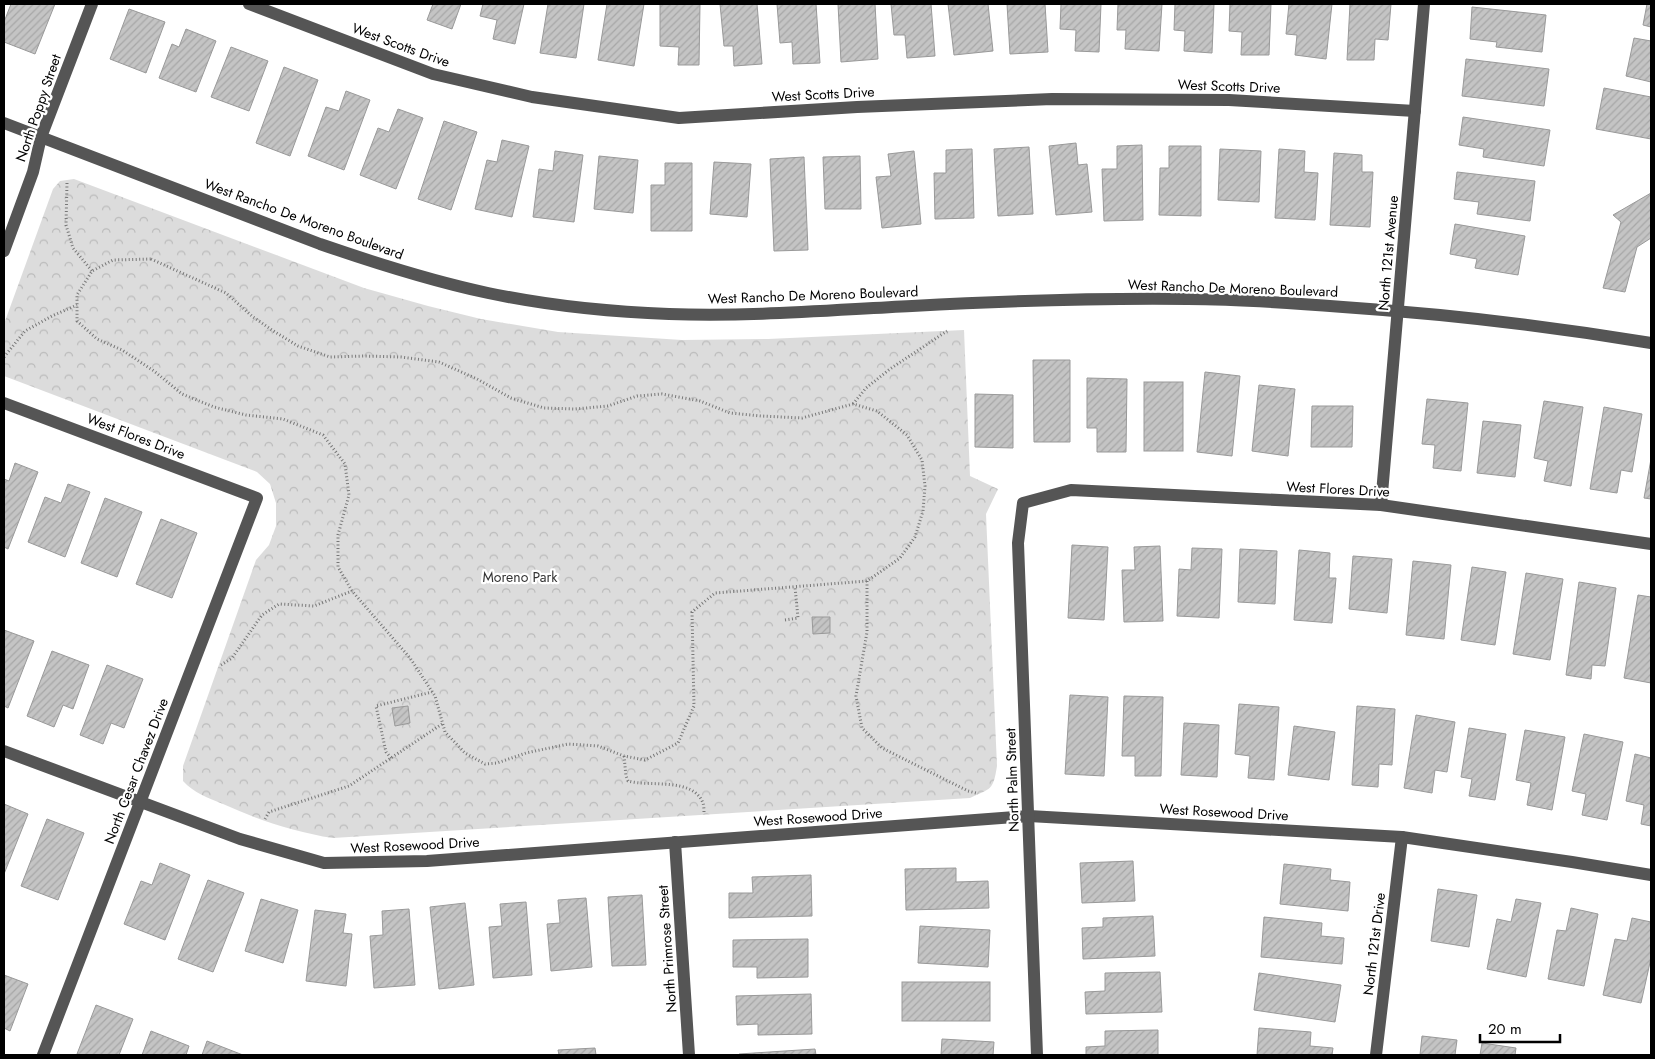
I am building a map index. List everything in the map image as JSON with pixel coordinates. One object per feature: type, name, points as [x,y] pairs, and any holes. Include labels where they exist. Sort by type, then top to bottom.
[{"type":"street","name":"North Poppy Street","points":[[4,251],[33,172],[41,137],[92,4]]},
{"type":"street","name":"West Scotts Drive","points":[[249,4],[433,74],[532,97],[679,118],[857,106],[1052,99],[1229,100],[1415,111]]},
{"type":"street","name":"North 121st Avenue","points":[[1381,505],[1424,4]]},
{"type":"street","name":"West Rancho De Moreno Boulevard","points":[[4,123],[365,260],[490,294],[536,302],[600,309],[677,314],[740,315],[961,303],[1188,298],[1281,302],[1398,311],[1573,331],[1651,343]]},
{"type":"street","name":"West Flores Drive","points":[[4,403],[257,498]]},
{"type":"street","name":"West Flores Drive","points":[[1023,503],[1071,490],[1381,505],[1651,544]]},
{"type":"street","name":"North Cesar Chavez Drive","points":[[43,1055],[257,498]]},
{"type":"street","name":"North Palm Street","points":[[1023,503],[1018,543],[1037,1055]]},
{"type":"street","name":"West Rosewood Drive","points":[[4,750],[240,839],[324,863],[427,861],[1029,816],[1402,837],[1651,875]]},
{"type":"street","name":"North 121st Drive","points":[[1376,1055],[1402,837]]},
{"type":"street","name":"North Primrose Street","points":[[675,842],[689,1055]]},
{"type":"path","points":[[67,183],[66,225],[73,248],[92,270]]},
{"type":"path","points":[[113,260],[151,260],[226,293],[253,317],[298,346],[330,357],[373,356],[439,362],[478,379],[511,398],[544,408],[574,409],[608,406],[637,396],[662,394],[700,400],[730,413],[802,418],[854,404],[877,411],[908,434],[922,460],[925,486],[923,512],[915,537],[900,558],[867,581],[715,593],[692,612],[694,706],[678,742],[645,760],[624,756],[598,746],[568,744],[526,753],[497,763],[485,764],[465,752],[445,732],[435,696],[410,658],[352,591],[338,568],[338,535],[349,495],[344,464],[323,435],[283,419],[246,415],[214,407],[182,394],[154,371],[122,350],[97,339],[77,321],[77,306],[77,295],[92,270],[113,260]]},
{"type":"path","points":[[4,357],[24,332],[52,316],[77,306]]},
{"type":"path","points":[[854,404],[866,388],[890,369],[947,331]]},
{"type":"path","points":[[867,581],[867,632],[856,696],[862,728],[882,748],[968,791],[976,793]]},
{"type":"path","points":[[785,620],[798,618],[795,587]]},
{"type":"path","points":[[221,665],[232,658],[262,615],[279,604],[314,606],[352,591]]},
{"type":"path","points":[[391,758],[386,752],[376,706],[432,692]]},
{"type":"path","points":[[265,819],[269,812],[349,786],[442,724]]},
{"type":"path","points":[[624,756],[628,781],[678,784],[697,793],[703,803],[704,814]]},
{"type":"green space","name":"Moreno Park","points":[[74,179],[364,288],[481,319],[558,332],[682,340],[768,339],[964,330],[970,476],[998,489],[986,514],[997,766],[990,788],[970,798],[333,838],[291,829],[263,820],[212,800],[197,792],[183,781],[183,766],[256,560],[269,545],[276,526],[276,503],[270,484],[257,472],[4,376],[4,324],[53,189],[60,181]]},
{"type":"building","points":[[11,4],[55,4],[35,54],[4,42],[4,22]]},
{"type":"building","points":[[433,4],[461,4],[452,29],[427,20]]},
{"type":"building","points":[[483,4],[524,4],[515,44],[493,39],[497,20],[480,16]]},
{"type":"building","points":[[548,4],[584,4],[576,58],[540,53]]},
{"type":"building","points":[[607,4],[644,4],[634,66],[598,60]]},
{"type":"building","points":[[660,4],[700,4],[699,65],[678,65],[679,47],[660,46]]},
{"type":"building","points":[[720,4],[757,4],[762,64],[734,66],[733,46],[724,46]]},
{"type":"building","points":[[777,4],[816,4],[820,63],[793,64],[792,42],[780,43]]},
{"type":"building","points":[[838,4],[875,4],[878,59],[841,62]]},
{"type":"building","points":[[891,4],[931,4],[935,56],[907,58],[905,35],[894,35]]},
{"type":"building","points":[[948,4],[988,4],[993,51],[954,55]]},
{"type":"building","points":[[1007,4],[1045,4],[1048,52],[1010,54]]},
{"type":"building","points":[[1061,4],[1101,4],[1099,52],[1075,51],[1076,30],[1060,29]]},
{"type":"building","points":[[1118,4],[1162,4],[1159,51],[1125,49],[1126,30],[1117,30]]},
{"type":"building","points":[[1175,4],[1214,4],[1212,53],[1184,51],[1185,31],[1174,30]]},
{"type":"building","points":[[1230,4],[1271,4],[1269,55],[1241,55],[1242,32],[1229,31]]},
{"type":"building","points":[[1289,4],[1332,4],[1326,59],[1295,55],[1297,35],[1286,34]]},
{"type":"building","points":[[1350,4],[1391,4],[1388,40],[1375,39],[1374,60],[1347,60]]},
{"type":"building","points":[[1647,4],[1651,4],[1651,27],[1643,25]]},
{"type":"building","points":[[1472,7],[1546,15],[1542,52],[1496,47],[1497,42],[1470,39]]},
{"type":"building","points":[[129,9],[165,22],[146,73],[110,59]]},
{"type":"building","points":[[186,29],[216,41],[196,92],[159,78],[172,44],[179,47]]},
{"type":"building","points":[[1634,38],[1651,41],[1651,82],[1626,76]]},
{"type":"building","points":[[231,47],[268,61],[249,111],[211,97]]},
{"type":"building","points":[[1466,59],[1549,69],[1544,106],[1462,96]]},
{"type":"building","points":[[284,67],[318,80],[290,156],[256,143]]},
{"type":"building","points":[[1604,88],[1651,97],[1651,139],[1596,129]]},
{"type":"building","points":[[346,91],[370,100],[344,170],[308,156],[326,107],[339,111]]},
{"type":"building","points":[[398,109],[423,118],[396,189],[360,175],[378,128],[389,132]]},
{"type":"building","points":[[1463,117],[1550,130],[1544,166],[1483,157],[1484,149],[1459,145]]},
{"type":"building","points":[[444,121],[477,132],[451,210],[418,199]]},
{"type":"building","points":[[502,140],[529,146],[512,217],[475,209],[487,160],[497,162]]},
{"type":"building","points":[[1076,143],[1078,165],[1087,164],[1092,212],[1056,215],[1049,146]]},
{"type":"building","points":[[1142,145],[1143,220],[1104,221],[1102,169],[1117,169],[1117,146]]},
{"type":"building","points":[[1169,146],[1201,146],[1201,216],[1159,215],[1160,168],[1169,168]]},
{"type":"building","points":[[1029,147],[1033,214],[998,216],[994,149]]},
{"type":"building","points":[[972,149],[974,218],[935,219],[934,173],[946,173],[946,150]]},
{"type":"building","points":[[1220,149],[1261,151],[1259,202],[1218,200]]},
{"type":"building","points":[[1279,149],[1305,151],[1304,172],[1318,173],[1315,220],[1275,218]]},
{"type":"building","points":[[555,151],[583,155],[574,222],[533,217],[539,169],[553,171]]},
{"type":"building","points":[[914,151],[921,224],[882,228],[876,177],[891,176],[888,154]]},
{"type":"building","points":[[1334,153],[1362,155],[1362,172],[1373,172],[1370,227],[1330,225]]},
{"type":"building","points":[[599,156],[638,160],[633,213],[594,209]]},
{"type":"building","points":[[860,156],[861,209],[825,209],[823,157]]},
{"type":"building","points":[[804,157],[808,250],[774,251],[770,159]]},
{"type":"building","points":[[714,162],[751,164],[747,217],[710,214]]},
{"type":"building","points":[[665,163],[692,163],[692,231],[651,231],[651,185],[665,185]]},
{"type":"building","points":[[1457,172],[1535,181],[1530,221],[1477,214],[1479,202],[1454,199]]},
{"type":"building","points":[[1651,193],[1651,238],[1637,247],[1625,292],[1603,288],[1621,222],[1613,215]]},
{"type":"building","points":[[1455,224],[1525,236],[1518,275],[1475,268],[1477,259],[1450,254]]},
{"type":"building","points":[[1033,360],[1070,360],[1070,442],[1034,442]]},
{"type":"building","points":[[1205,372],[1240,376],[1232,456],[1197,452]]},
{"type":"building","points":[[1087,378],[1127,379],[1126,452],[1097,452],[1097,428],[1087,428]]},
{"type":"building","points":[[1144,382],[1183,382],[1183,451],[1144,451]]},
{"type":"building","points":[[1259,385],[1295,389],[1288,456],[1252,451]]},
{"type":"building","points":[[975,394],[1013,395],[1013,448],[975,447]]},
{"type":"building","points":[[1427,399],[1468,403],[1461,471],[1433,468],[1435,445],[1422,444]]},
{"type":"building","points":[[1544,401],[1583,407],[1571,486],[1544,481],[1548,461],[1534,458]]},
{"type":"building","points":[[1312,406],[1353,406],[1352,447],[1311,447]]},
{"type":"building","points":[[1604,407],[1642,414],[1632,472],[1621,470],[1617,493],[1590,489]]},
{"type":"building","points":[[1483,421],[1521,425],[1515,477],[1477,473]]},
{"type":"building","points":[[1651,459],[1651,499],[1644,498]]},
{"type":"building","points":[[15,463],[38,472],[8,549],[4,547],[4,479],[9,481]]},
{"type":"building","points":[[68,484],[90,492],[65,557],[28,542],[45,497],[61,503]]},
{"type":"building","points":[[105,498],[142,512],[117,577],[81,563]]},
{"type":"building","points":[[161,519],[197,533],[172,598],[136,584]]},
{"type":"building","points":[[1072,545],[1108,547],[1104,620],[1068,618]]},
{"type":"building","points":[[1160,546],[1163,621],[1124,622],[1122,570],[1135,570],[1134,547]]},
{"type":"building","points":[[1192,548],[1222,549],[1219,618],[1177,616],[1179,569],[1191,570]]},
{"type":"building","points":[[1240,549],[1277,551],[1275,604],[1238,602]]},
{"type":"building","points":[[1299,550],[1330,553],[1329,578],[1336,578],[1332,623],[1294,620]]},
{"type":"building","points":[[1353,556],[1392,559],[1387,613],[1349,609]]},
{"type":"building","points":[[1413,561],[1451,565],[1444,639],[1406,635]]},
{"type":"building","points":[[1472,567],[1506,572],[1495,645],[1461,640]]},
{"type":"building","points":[[1526,573],[1563,579],[1550,660],[1513,654]]},
{"type":"building","points":[[1579,582],[1616,588],[1605,666],[1592,665],[1591,679],[1566,675]]},
{"type":"building","points":[[1638,595],[1651,597],[1651,683],[1624,678]]},
{"type":"building","points":[[812,617],[830,617],[830,633],[813,634]]},
{"type":"building","points":[[4,630],[34,641],[8,708],[4,706]]},
{"type":"building","points":[[52,651],[89,665],[73,709],[63,705],[54,727],[27,716]]},
{"type":"building","points":[[107,665],[143,679],[124,728],[111,723],[103,744],[80,735]]},
{"type":"building","points":[[1070,695],[1108,697],[1104,776],[1065,774]]},
{"type":"building","points":[[1124,696],[1163,697],[1161,776],[1135,776],[1135,756],[1122,756]]},
{"type":"building","points":[[1239,704],[1279,707],[1274,780],[1248,778],[1250,756],[1235,754]]},
{"type":"building","points":[[408,706],[410,723],[395,726],[392,708]]},
{"type":"building","points":[[1357,706],[1395,709],[1392,765],[1379,764],[1378,787],[1352,785]]},
{"type":"building","points":[[1416,715],[1455,722],[1447,772],[1435,770],[1432,793],[1404,788]]},
{"type":"building","points":[[1184,723],[1219,725],[1217,777],[1181,775]]},
{"type":"building","points":[[1294,726],[1335,732],[1329,780],[1288,775]]},
{"type":"building","points":[[1469,728],[1506,734],[1495,800],[1469,796],[1472,779],[1461,777]]},
{"type":"building","points":[[1525,730],[1565,737],[1552,810],[1527,805],[1531,783],[1516,780]]},
{"type":"building","points":[[1584,734],[1623,742],[1607,820],[1582,815],[1586,794],[1572,791]]},
{"type":"building","points":[[1635,754],[1651,758],[1651,826],[1641,824],[1644,805],[1626,801]]},
{"type":"building","points":[[4,804],[28,814],[4,874]]},
{"type":"building","points":[[47,819],[84,833],[58,900],[21,886]]},
{"type":"building","points":[[1133,861],[1135,901],[1082,903],[1080,863]]},
{"type":"building","points":[[160,863],[190,875],[165,940],[124,924],[141,881],[152,885]]},
{"type":"building","points":[[1284,864],[1331,869],[1330,880],[1350,882],[1348,911],[1280,904]]},
{"type":"building","points":[[956,868],[956,882],[988,881],[989,908],[906,910],[905,869]]},
{"type":"building","points":[[811,875],[812,916],[729,918],[729,893],[753,893],[752,877]]},
{"type":"building","points":[[208,880],[244,893],[213,972],[178,959]]},
{"type":"building","points":[[1438,889],[1477,895],[1469,947],[1431,941]]},
{"type":"building","points":[[642,895],[646,965],[612,966],[608,897]]},
{"type":"building","points":[[586,898],[592,967],[551,971],[547,924],[560,923],[558,900]]},
{"type":"building","points":[[261,899],[298,910],[283,963],[245,951]]},
{"type":"building","points":[[1516,899],[1541,903],[1526,977],[1487,969],[1497,919],[1511,922]]},
{"type":"building","points":[[526,902],[532,975],[493,978],[489,927],[502,926],[500,904]]},
{"type":"building","points":[[465,903],[474,985],[439,989],[430,907]]},
{"type":"building","points":[[1571,908],[1598,914],[1584,986],[1548,979],[1557,930],[1566,931]]},
{"type":"building","points":[[409,909],[415,985],[374,988],[370,936],[383,935],[382,911]]},
{"type":"building","points":[[315,910],[346,914],[343,933],[352,934],[346,986],[306,981]]},
{"type":"building","points":[[1153,916],[1155,956],[1083,959],[1082,928],[1103,927],[1103,918]]},
{"type":"building","points":[[1264,917],[1322,923],[1321,936],[1344,938],[1342,964],[1261,957]]},
{"type":"building","points":[[1632,918],[1651,922],[1651,958],[1641,1003],[1603,995],[1615,939],[1627,941]]},
{"type":"building","points":[[920,926],[990,930],[988,967],[918,963]]},
{"type":"building","points":[[808,939],[808,977],[757,978],[757,967],[733,967],[733,940]]},
{"type":"building","points":[[1160,972],[1162,1012],[1086,1014],[1085,992],[1105,991],[1105,973]]},
{"type":"building","points":[[1259,973],[1341,985],[1335,1022],[1254,1010]]},
{"type":"building","points":[[4,975],[28,984],[10,1031],[4,1028]]},
{"type":"building","points":[[902,982],[990,982],[990,1021],[902,1021]]},
{"type":"building","points":[[811,994],[812,1034],[758,1035],[758,1024],[737,1025],[736,996]]},
{"type":"building","points":[[96,1005],[133,1019],[119,1055],[77,1054]]},
{"type":"building","points":[[1259,1028],[1311,1032],[1310,1046],[1333,1048],[1332,1055],[1257,1055]]},
{"type":"building","points":[[1158,1030],[1158,1055],[1086,1055],[1086,1047],[1105,1046],[1105,1031]]},
{"type":"building","points":[[151,1031],[189,1046],[186,1055],[142,1055]]},
{"type":"building","points":[[1422,1036],[1457,1040],[1455,1055],[1420,1055]]},
{"type":"building","points":[[942,1039],[994,1042],[993,1055],[941,1055]]},
{"type":"building","points":[[207,1041],[243,1055],[202,1055]]},
{"type":"building","points":[[1482,1043],[1516,1048],[1515,1055],[1480,1055]]},
{"type":"building","points":[[595,1048],[596,1055],[559,1055],[558,1050]]},
{"type":"building","points":[[815,1049],[816,1055],[739,1055],[739,1054]]}]
